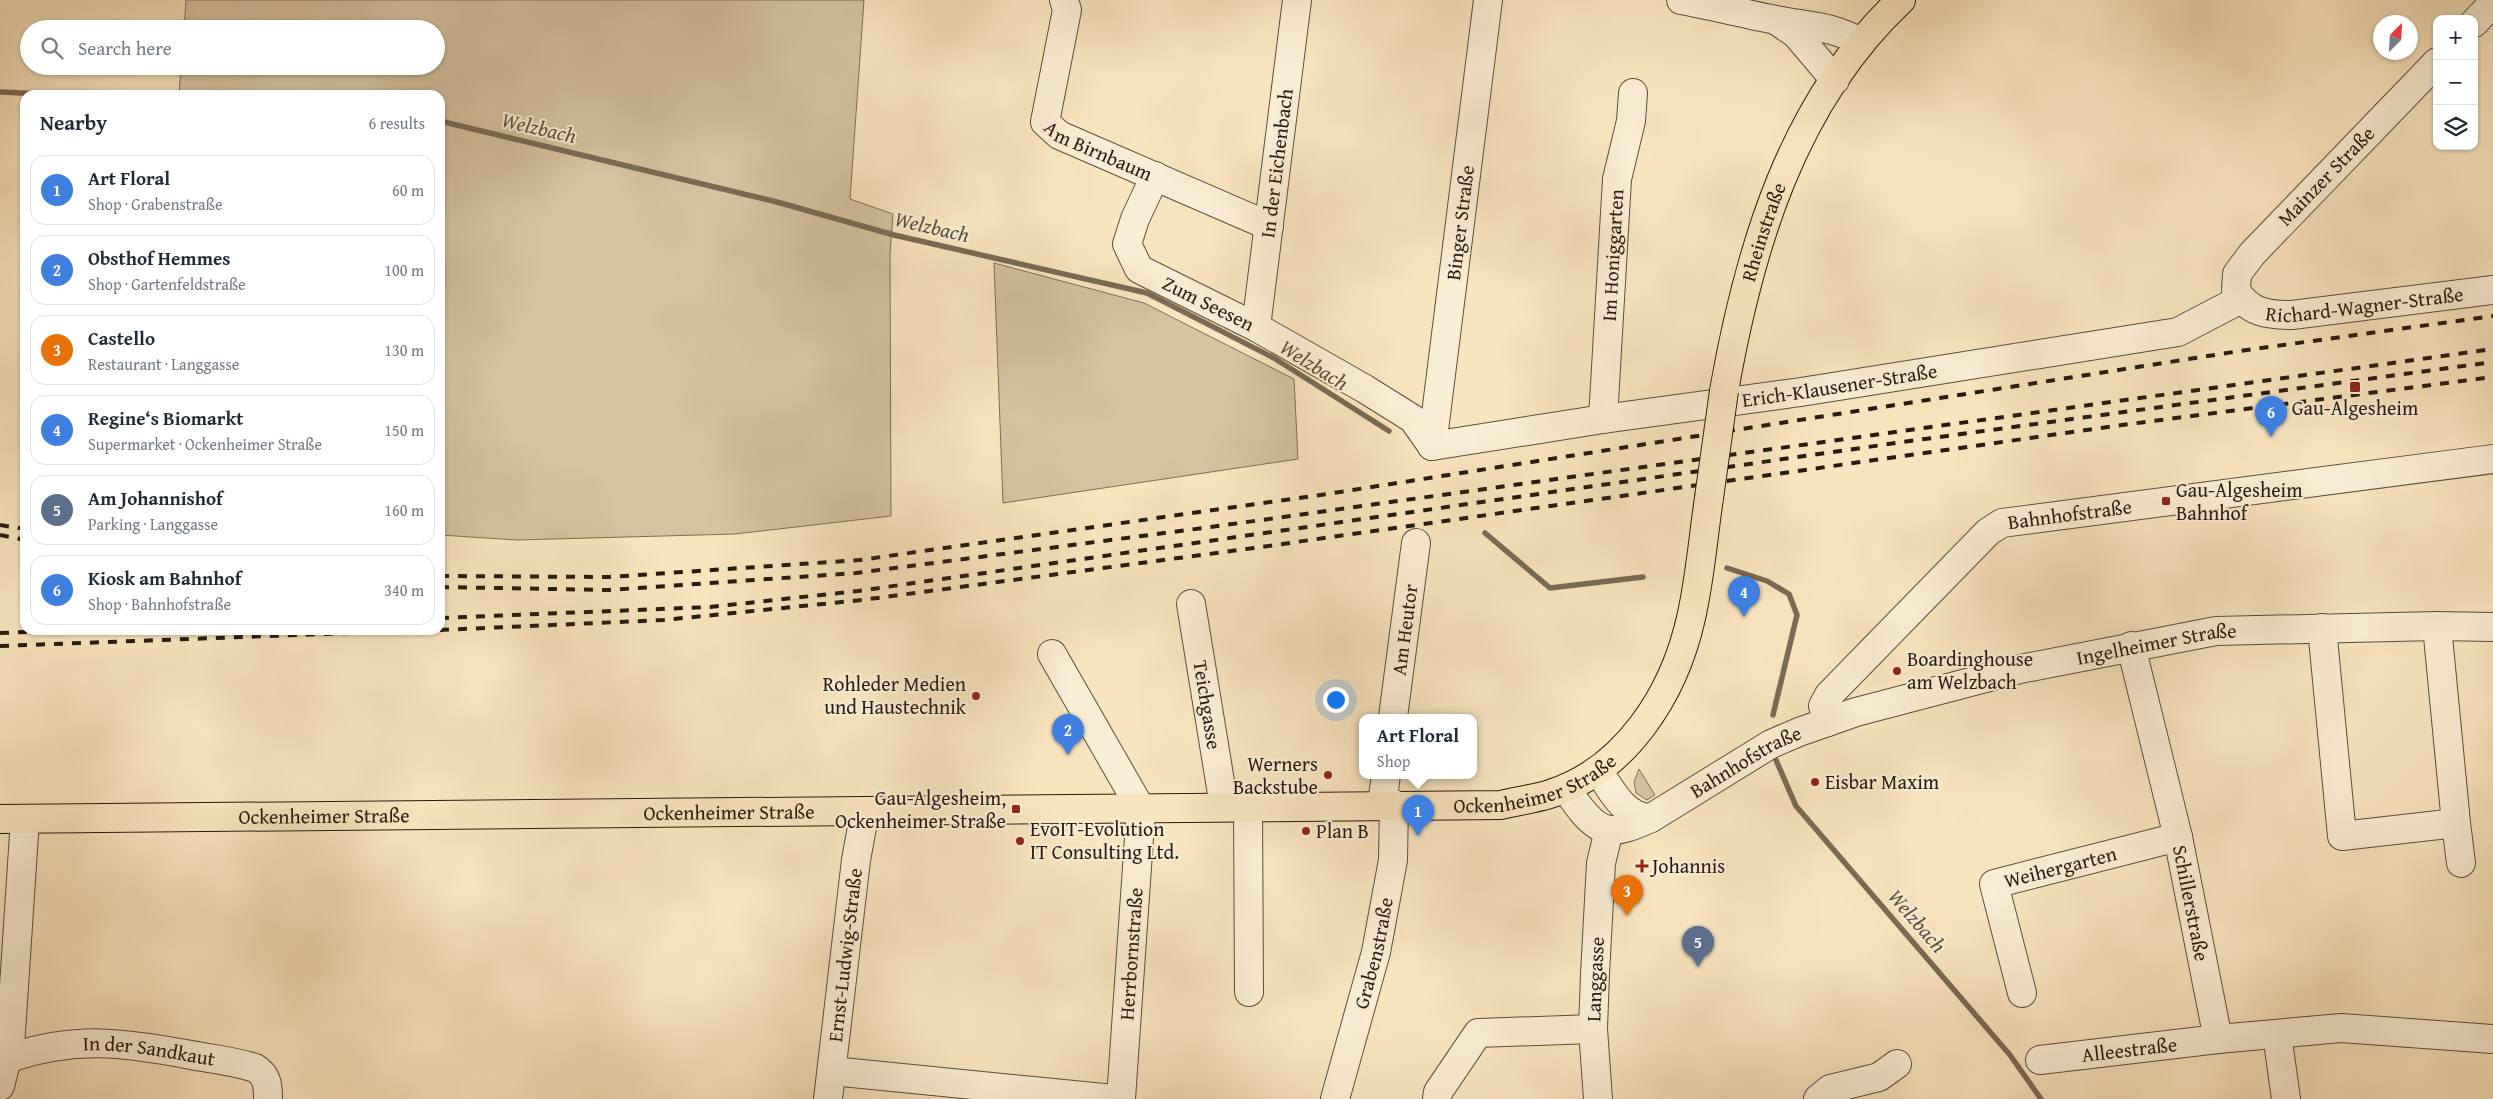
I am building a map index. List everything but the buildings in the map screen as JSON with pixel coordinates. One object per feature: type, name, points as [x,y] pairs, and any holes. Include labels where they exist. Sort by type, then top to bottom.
[{"type":"main road","name":"Rheinstraße","points":[[1709,498],[1724,391],[1742,300],[1773,198],[1804,131],[1835,80],[1861,43],[1900,0]]},
{"type":"main road","name":"Ockenheimer Straße","points":[[12,819],[1141,809],[1388,804],[1501,805],[1549,794],[1566,788],[1598,770],[1627,745],[1642,727],[1663,694],[1678,660],[1691,617],[1709,498]]},
{"type":"street","name":"Am Birnbaum","points":[[1064,0],[1068,10],[1045,122],[1059,135],[1269,226]]},
{"type":"street","name":"In der Eichenbach","points":[[1256,327],[1297,0]]},
{"type":"street","name":"Binger Straße","points":[[1432,446],[1488,0]]},
{"type":"street","points":[[1682,0],[1775,20],[1821,26],[1861,43]]},
{"type":"street","points":[[2478,19],[2493,3]]},
{"type":"street","points":[[1775,20],[1796,34],[1835,80]]},
{"type":"street","name":"Mainzer Straße","points":[[2241,299],[2236,290],[2235,283],[2240,267],[2433,66]]},
{"type":"street","name":"Im Honiggarten","points":[[1603,419],[1617,179],[1631,121],[1632,93]]},
{"type":"street","name":"Zum Seesen","points":[[1155,176],[1134,219],[1127,244],[1139,269],[1256,327],[1413,419],[1432,446]]},
{"type":"street","name":"Richard-Wagner-Straße","points":[[2241,299],[2264,314],[2292,315],[2493,290]]},
{"type":"street","name":"Erich-Klausener-Straße","points":[[1432,446],[1603,419],[1801,392],[2178,332],[2241,299]]},
{"type":"street","name":"Bahnhofstraße","points":[[1609,830],[1634,825],[1651,818],[1772,744],[1828,722],[1824,706],[1829,695],[1988,532],[2002,523],[2493,459]]},
{"type":"street","name":"Am Heutor","points":[[1393,714],[1416,543]]},
{"type":"street","name":"Teichgasse","points":[[1192,604],[1236,806],[1250,992]]},
{"type":"street","points":[[2437,626],[2461,863]]},
{"type":"street","name":"Ingelheimer Straße","points":[[1828,722],[1856,712],[2020,669],[2216,631],[2437,626],[2493,628]]},
{"type":"street","points":[[2322,628],[2342,836],[2456,823]]},
{"type":"street","name":"Schillerstraße","points":[[2131,646],[2178,837],[2218,1039]]},
{"type":"street","points":[[1052,654],[1141,809]]},
{"type":"street","points":[[1598,770],[1608,786],[1632,815],[1651,818]]},
{"type":"street","points":[[1386,779],[1388,804]]},
{"type":"street","points":[[1566,788],[1578,807],[1587,816],[1609,830]]},
{"type":"street","name":"Grabenstraße","points":[[1334,1099],[1376,952],[1394,860],[1388,804]]},
{"type":"street","name":"Herrbornstraße","points":[[1121,1099],[1141,809]]},
{"type":"street","name":"Ernst-Ludwig-Straße","points":[[828,1099],[856,860],[865,811]]},
{"type":"street","points":[[0,1086],[8,1058],[12,819]]},
{"type":"street","name":"Langgasse","points":[[1598,1099],[1593,1029],[1602,863],[1609,830]]},
{"type":"street","name":"Weihergarten","points":[[2022,992],[1994,884],[2178,837]]},
{"type":"street","points":[[2218,1039],[2341,1028],[2493,1039]]},
{"type":"street","points":[[1437,1099],[1438,1092],[1478,1033],[1593,1029]]},
{"type":"street","points":[[2277,1034],[2286,1099]]},
{"type":"street","name":"Alleestraße","points":[[2040,1060],[2218,1039]]},
{"type":"street","name":"In der Sandkaut","points":[[8,1058],[40,1048],[73,1043],[102,1042],[131,1045],[255,1068],[265,1078],[268,1086],[268,1099]]},
{"type":"street","points":[[1818,1099],[1830,1089],[1879,1077],[1897,1064]]},
{"type":"street","points":[[832,1071],[1114,1099]]},
{"type":"shaded area","points":[[186,0],[864,0],[850,199],[893,214],[890,254],[891,516],[735,534],[517,540],[445,535],[445,90],[179,90],[180,75],[445,75],[445,20],[185,20]]},
{"type":"shaded area","points":[[994,263],[1144,303],[1294,379],[1298,459],[1003,503]]},
{"type":"shaded area","points":[[1639,769],[1655,795],[1647,800],[1636,793],[1634,782]]},
{"type":"waterway","name":"Welzbach","points":[[0,92],[20,93]]},
{"type":"waterway","name":"Welzbach","points":[[445,122],[777,202],[894,235],[1147,293],[1274,358],[1389,431]]},
{"type":"waterway","name":"Welzbach","points":[[1485,533],[1550,588],[1643,577]]},
{"type":"waterway","name":"Welzbach","points":[[1727,568],[1767,581],[1789,594],[1797,615],[1773,715]]},
{"type":"waterway","name":"Welzbach","points":[[1776,760],[1796,806],[2010,1055],[2041,1099]]},
{"type":"railway","points":[[445,576],[609,577],[860,560],[1327,494],[2240,351],[2493,316]]},
{"type":"railway","points":[[445,587],[609,590],[856,573],[1211,527],[2493,349]]},
{"type":"railway","points":[[445,618],[710,607],[858,591],[1910,441],[2493,362]]},
{"type":"railway","points":[[445,630],[664,620],[862,600],[1254,548],[2122,425],[2493,377]]},
{"type":"railway","points":[[0,525],[20,528]]},
{"type":"railway","points":[[0,535],[20,539]]},
{"type":"railway","points":[[0,633],[20,632]]},
{"type":"railway","points":[[0,646],[297,635]]},
{"type":"place","name":"Gau-Algesheim","points":[[2355,387]]},
{"type":"place","name":"Kiosk am Bahnhof","points":[[2271,437]]},
{"type":"place","name":"Gau-Algesheim Bahnhof","points":[[2166,501]]},
{"type":"place","name":"Regine‘s Biomarkt","points":[[1744,617]]},
{"type":"place","name":"Boardinghouse am Welzbach","points":[[1897,671]]},
{"type":"place","name":"Rohleder Medien und Haustechnik","points":[[976,696]]},
{"type":"place","name":"Obsthof Hemmes","points":[[1068,755]]},
{"type":"place","name":"Werners Backstube","points":[[1328,775]]},
{"type":"place","name":"Eisbar Maxim","points":[[1815,782]]},
{"type":"place","name":"Gau-Algesheim, Ockenheimer Straße","points":[[1016,809]]},
{"type":"place","name":"Plan B","points":[[1306,831]]},
{"type":"place","name":"Art Floral","points":[[1418,836]]},
{"type":"place","name":"EvoIT-Evolution IT Consulting Ltd.","points":[[1020,841]]},
{"type":"place","name":"Johannis","points":[[1642,866]]},
{"type":"place","name":"Castello","points":[[1627,916]]},
{"type":"place","name":"Am Johannishof","points":[[1698,967]]}]
